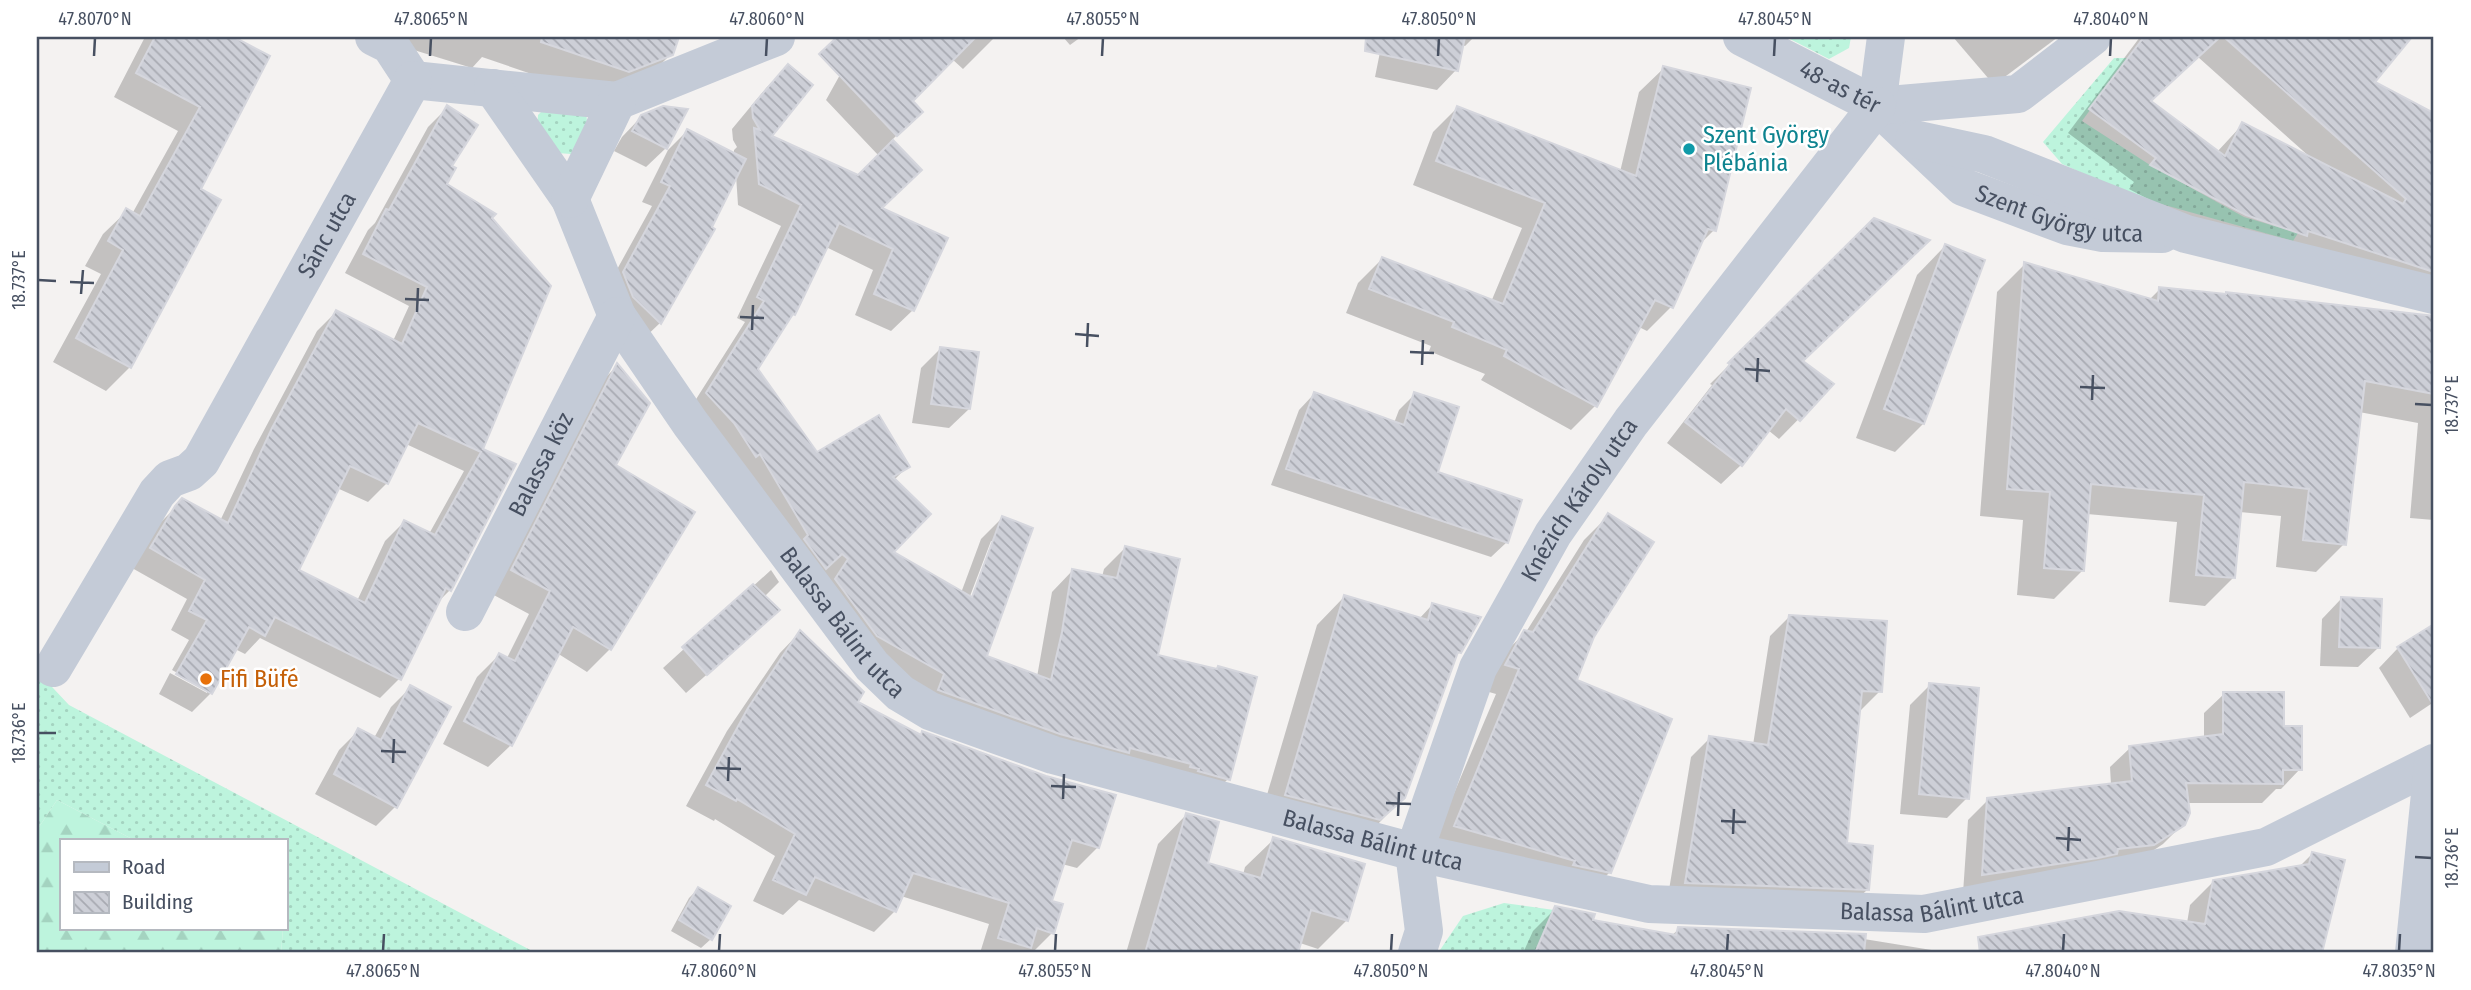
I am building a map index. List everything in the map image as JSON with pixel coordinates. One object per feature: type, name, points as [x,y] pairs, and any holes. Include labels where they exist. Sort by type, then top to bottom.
[{"type":"street","points":[[374,37],[390,45],[413,80],[617,101],[776,37]]},
{"type":"street","name":"48-as tér","points":[[1742,37],[1877,106],[1886,37]]},
{"type":"street","points":[[1877,106],[2018,94],[2092,37]]},
{"type":"street","name":"Sánc utca","points":[[52,668],[157,493],[170,479],[189,472],[201,461],[413,80]]},
{"type":"street","points":[[493,88],[570,199],[617,101]]},
{"type":"street","name":"Szent György utca","points":[[1877,106],[1963,187],[2067,226],[2103,233],[2186,234],[2434,295]]},
{"type":"street","name":"Knézich Károly utca","points":[[1417,953],[1423,931],[1413,852],[1478,668],[1553,534],[1631,422],[1877,106]]},
{"type":"street","name":"Balassa Bálint utca","points":[[570,199],[617,316],[690,423],[872,666],[900,693],[930,711],[1053,755],[1413,852],[1649,904],[1924,914],[2266,848],[2434,764]]},
{"type":"street","name":"Balassa köz","points":[[465,612],[617,316]]},
{"type":"street","points":[[2414,953],[2434,764]]},
{"type":"green space","points":[[1786,37],[1851,37],[1849,48],[1829,59]]},
{"type":"green space","points":[[2114,58],[2128,58],[2082,121],[2150,165],[2244,217],[2298,233],[2293,241],[2136,197],[2062,164],[2043,142]]},
{"type":"green space","points":[[547,106],[586,113],[588,129],[571,154],[557,153],[537,133],[538,115]]},
{"type":"green space","points":[[37,671],[69,705],[536,953],[281,953],[283,930],[287,930],[287,839],[132,839],[57,800],[37,830]]},
{"type":"green space","points":[[57,800],[132,839],[60,839],[60,930],[283,930],[281,953],[37,953],[37,830]]},
{"type":"green space","points":[[1504,903],[1554,910],[1535,953],[1438,953],[1463,916]]},
{"type":"building","points":[[155,37],[234,37],[270,56],[201,189],[221,200],[131,368],[76,338],[123,250],[108,241],[126,208],[140,216],[200,107],[136,73]]},
{"type":"building","points":[[542,37],[679,37],[673,55],[629,72],[541,42]]},
{"type":"building","points":[[837,37],[976,37],[913,101],[923,112],[897,136],[819,54]]},
{"type":"building","points":[[1366,37],[1465,37],[1458,71],[1365,51]]},
{"type":"building","points":[[2144,37],[2220,37],[2151,101],[2225,156],[2242,122],[2403,204],[2406,199],[2224,37],[2412,37],[2375,82],[2434,113],[2434,272],[2308,231],[2307,236],[2246,215],[2150,165],[2156,158],[2089,109]]},
{"type":"building","points":[[788,64],[813,85],[772,136],[858,175],[893,140],[922,170],[882,208],[948,238],[914,311],[874,294],[893,249],[839,223],[795,315],[793,314],[758,369],[817,452],[879,415],[910,467],[893,477],[931,514],[894,552],[972,597],[1002,516],[1033,528],[987,656],[1051,680],[1072,569],[1117,578],[1125,546],[1180,559],[1158,655],[1217,669],[1218,666],[1257,677],[1230,780],[1198,771],[1199,769],[1190,767],[1191,764],[1130,748],[1129,753],[1060,734],[938,690],[944,674],[877,636],[835,579],[848,559],[842,554],[826,569],[804,539],[808,535],[760,454],[756,457],[734,423],[706,393],[764,301],[757,297],[801,205],[759,184],[754,128],[760,130],[753,118],[752,106]]},
{"type":"building","points":[[1663,66],[1751,88],[1716,231],[1708,229],[1673,308],[1655,300],[1597,407],[1504,356],[1507,350],[1452,327],[1454,322],[1369,289],[1382,257],[1503,304],[1545,203],[1436,161],[1457,106],[1636,176]]},
{"type":"building","points":[[447,105],[478,125],[452,166],[456,168],[447,184],[496,214],[492,218],[551,286],[483,449],[516,464],[451,591],[446,588],[401,680],[275,617],[265,636],[249,627],[212,694],[176,674],[207,620],[189,611],[205,580],[150,548],[182,498],[228,523],[272,428],[336,310],[402,344],[427,287],[363,254],[386,209],[389,210]],"holes":[[[418,423],[481,452],[435,535],[404,520],[365,603],[299,570],[350,466],[388,484]]]},
{"type":"building","points":[[663,106],[688,109],[667,149],[632,131],[641,115]]},
{"type":"building","points":[[687,129],[746,159],[712,227],[715,229],[661,324],[633,297],[623,272],[670,186],[661,182]]},
{"type":"building","points":[[1874,218],[1930,240],[1803,361],[1834,384],[1800,421],[1786,409],[1742,466],[1685,422],[1730,364],[1728,363]]},
{"type":"building","points":[[1945,244],[1985,260],[1924,424],[1884,409]]},
{"type":"building","points":[[2024,262],[2158,301],[2159,287],[2434,316],[2434,394],[2365,381],[2346,545],[2303,540],[2309,489],[2244,482],[2235,578],[2196,575],[2204,495],[2091,484],[2084,571],[2044,568],[2050,492],[2007,489]]},
{"type":"building","points":[[940,347],[979,352],[970,409],[931,404]]},
{"type":"building","points":[[617,363],[650,403],[616,465],[695,512],[611,650],[573,627],[512,746],[464,721],[499,653],[515,661],[550,591],[511,570]]},
{"type":"building","points":[[1314,392],[1404,425],[1414,392],[1459,407],[1438,472],[1522,500],[1508,543],[1286,469]]},
{"type":"building","points":[[1608,513],[1654,542],[1594,637],[1577,680],[1672,719],[1611,873],[1573,865],[1575,861],[1454,826],[1519,669],[1505,665],[1524,630],[1533,632]]},
{"type":"building","points":[[753,584],[780,610],[707,675],[682,647]]},
{"type":"building","points":[[1344,595],[1428,620],[1432,603],[1481,617],[1461,653],[1458,652],[1405,798],[1380,820],[1285,795]]},
{"type":"building","points":[[2341,597],[2382,599],[2380,648],[2339,647]]},
{"type":"building","points":[[1789,615],[1887,621],[1882,692],[1862,691],[1847,843],[1873,846],[1869,890],[1685,883],[1709,736],[1768,745]]},
{"type":"building","points":[[2434,624],[2434,706],[2397,647]]},
{"type":"building","points":[[800,630],[864,692],[858,702],[921,735],[922,731],[1046,776],[1116,795],[1099,848],[1072,840],[1052,901],[1063,904],[1054,934],[1037,928],[1031,948],[998,938],[1009,903],[913,873],[896,912],[815,877],[806,895],[773,880],[795,834],[737,799],[736,801],[706,785],[748,708]]},
{"type":"building","points":[[1929,683],[1979,688],[1969,799],[1919,794]]},
{"type":"building","points":[[410,685],[451,707],[397,808],[334,774],[358,728],[381,740]]},
{"type":"building","points":[[2223,692],[2284,692],[2284,726],[2302,726],[2302,770],[2283,770],[2283,784],[2186,783],[2190,813],[2185,825],[2154,845],[2118,849],[2117,854],[2098,858],[1982,875],[1987,798],[2132,781],[2129,746],[2223,734]]},
{"type":"building","points":[[1186,813],[1219,822],[1208,863],[1261,878],[1273,837],[1365,864],[1348,921],[1311,910],[1298,953],[1145,953]]},
{"type":"building","points":[[2312,852],[2345,860],[2322,953],[1980,953],[1978,937],[2119,911],[2205,924],[2213,880],[2309,864]]},
{"type":"building","points":[[698,887],[731,906],[712,940],[679,920]]},
{"type":"building","points":[[1555,906],[1595,914],[1593,920],[1676,935],[1678,927],[1866,934],[1864,953],[1535,953]]},
{"type":"place","name":"Szent György Plébánia","points":[[1689,149]]},
{"type":"place","name":"Fifi Büfé","points":[[206,679]]}]
